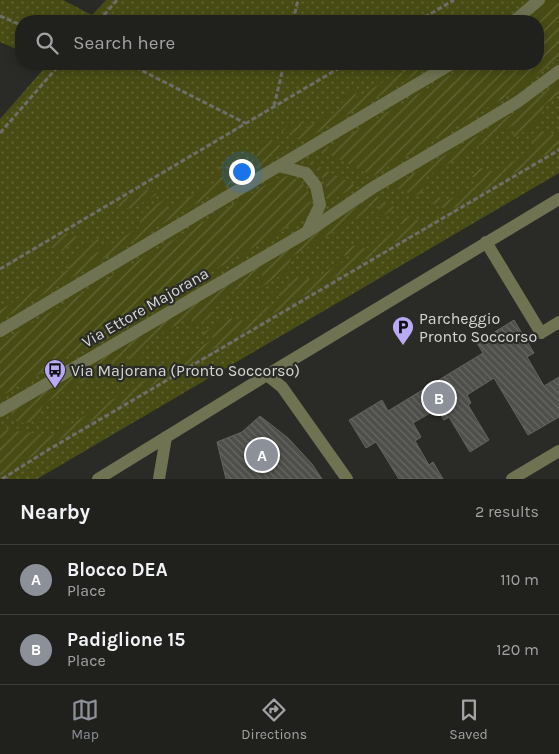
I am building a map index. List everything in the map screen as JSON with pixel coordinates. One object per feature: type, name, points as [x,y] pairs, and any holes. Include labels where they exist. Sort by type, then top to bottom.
[{"type":"street","points":[[521,15],[539,0]]},
{"type":"street","points":[[0,331],[441,70]]},
{"type":"street","name":"Via Ettore Majorana","points":[[0,411],[307,232],[374,187],[512,105],[559,71]]},
{"type":"street","points":[[279,166],[306,173],[316,186],[320,205],[307,232]]},
{"type":"street","points":[[98,479],[559,198]]},
{"type":"street","points":[[486,242],[541,333],[559,322]]},
{"type":"street","points":[[267,375],[282,387],[348,479]]},
{"type":"street","points":[[159,479],[166,437]]},
{"type":"street","points":[[512,479],[559,451]]},
{"type":"path","points":[[104,15],[117,0]]},
{"type":"path","points":[[294,15],[298,0]]},
{"type":"path","points":[[428,15],[454,0]]},
{"type":"path","points":[[0,16],[15,22]]},
{"type":"path","points":[[0,133],[55,70]]},
{"type":"path","points":[[141,70],[246,123]]},
{"type":"path","points":[[274,106],[283,70]]},
{"type":"path","points":[[0,269],[336,70]]},
{"type":"path","points":[[2,479],[73,435],[559,150]]},
{"type":"green space","points":[[0,0],[63,0],[92,15],[15,15],[15,48],[0,42]]},
{"type":"green space","points":[[106,0],[559,0],[559,173],[37,479],[0,479],[0,119],[43,70],[544,70],[544,15],[92,15]]},
{"type":"green space","points":[[553,0],[559,0],[559,58],[544,69],[544,15],[536,15]]},
{"type":"green space","points":[[398,70],[423,70],[303,141],[281,131],[300,119],[302,120],[300,128],[305,129],[341,108],[345,93],[356,86],[355,99],[397,74]]},
{"type":"green space","points":[[459,70],[543,70],[517,90],[373,176],[322,151]]},
{"type":"green space","points":[[559,82],[559,96],[556,96],[544,105],[540,121],[515,137],[513,137],[515,124],[426,177],[422,192],[415,196],[393,186],[499,123]]},
{"type":"green space","points":[[539,132],[555,135],[559,133],[559,147],[449,211],[427,200],[434,196],[449,200],[482,180],[469,176],[481,168],[496,172],[541,145],[528,142]]},
{"type":"green space","points":[[268,138],[287,150],[0,320],[0,310],[69,269],[72,254],[98,239],[97,253],[139,228],[142,213],[167,198],[169,199],[167,211],[215,182],[219,167],[225,165],[222,178],[256,158],[260,143]]},
{"type":"green space","points":[[307,160],[356,186],[329,202],[323,179]]},
{"type":"green space","points":[[281,176],[297,180],[308,190],[310,204],[307,212],[301,219],[0,397],[0,342]]},
{"type":"green space","points":[[142,188],[156,193],[156,195],[131,209],[116,205]]},
{"type":"green space","points":[[375,196],[396,208],[378,218],[380,204],[291,257],[287,272],[260,287],[263,273],[215,302],[210,317],[192,328],[190,328],[193,315],[145,343],[141,358],[129,366],[130,352],[43,404],[38,419],[24,423],[11,417],[12,411]]},
{"type":"green space","points":[[404,214],[425,224],[0,475],[0,428],[51,436],[161,371],[147,367],[148,365],[152,363],[169,366],[215,338],[203,335],[203,333],[228,318],[244,321],[285,297],[272,294],[273,291],[297,277],[313,280],[352,257],[339,254],[351,245],[366,249],[406,225],[393,222]]},
{"type":"green space","points":[[66,233],[80,238],[80,240],[61,251],[47,246]]},
{"type":"building","points":[[514,320],[534,353],[527,357],[544,386],[559,377],[559,417],[528,435],[494,378],[467,395],[471,403],[468,405],[489,440],[470,452],[449,417],[444,420],[437,409],[413,423],[421,437],[415,441],[429,465],[433,462],[443,479],[399,479],[376,442],[366,448],[349,420],[382,400],[388,411],[483,353],[477,343]]},
{"type":"building","points":[[260,416],[288,438],[312,464],[322,479],[226,479],[217,442],[242,432]]},
{"type":"place","name":"Parcheggio Pronto Soccorso","points":[[403,346]]},
{"type":"place","name":"Via Majorana (Pronto Soccorso)","points":[[55,389]]},
{"type":"place","name":"Padiglione 15","points":[[439,398]]},
{"type":"place","name":"Blocco DEA","points":[[262,455]]}]
